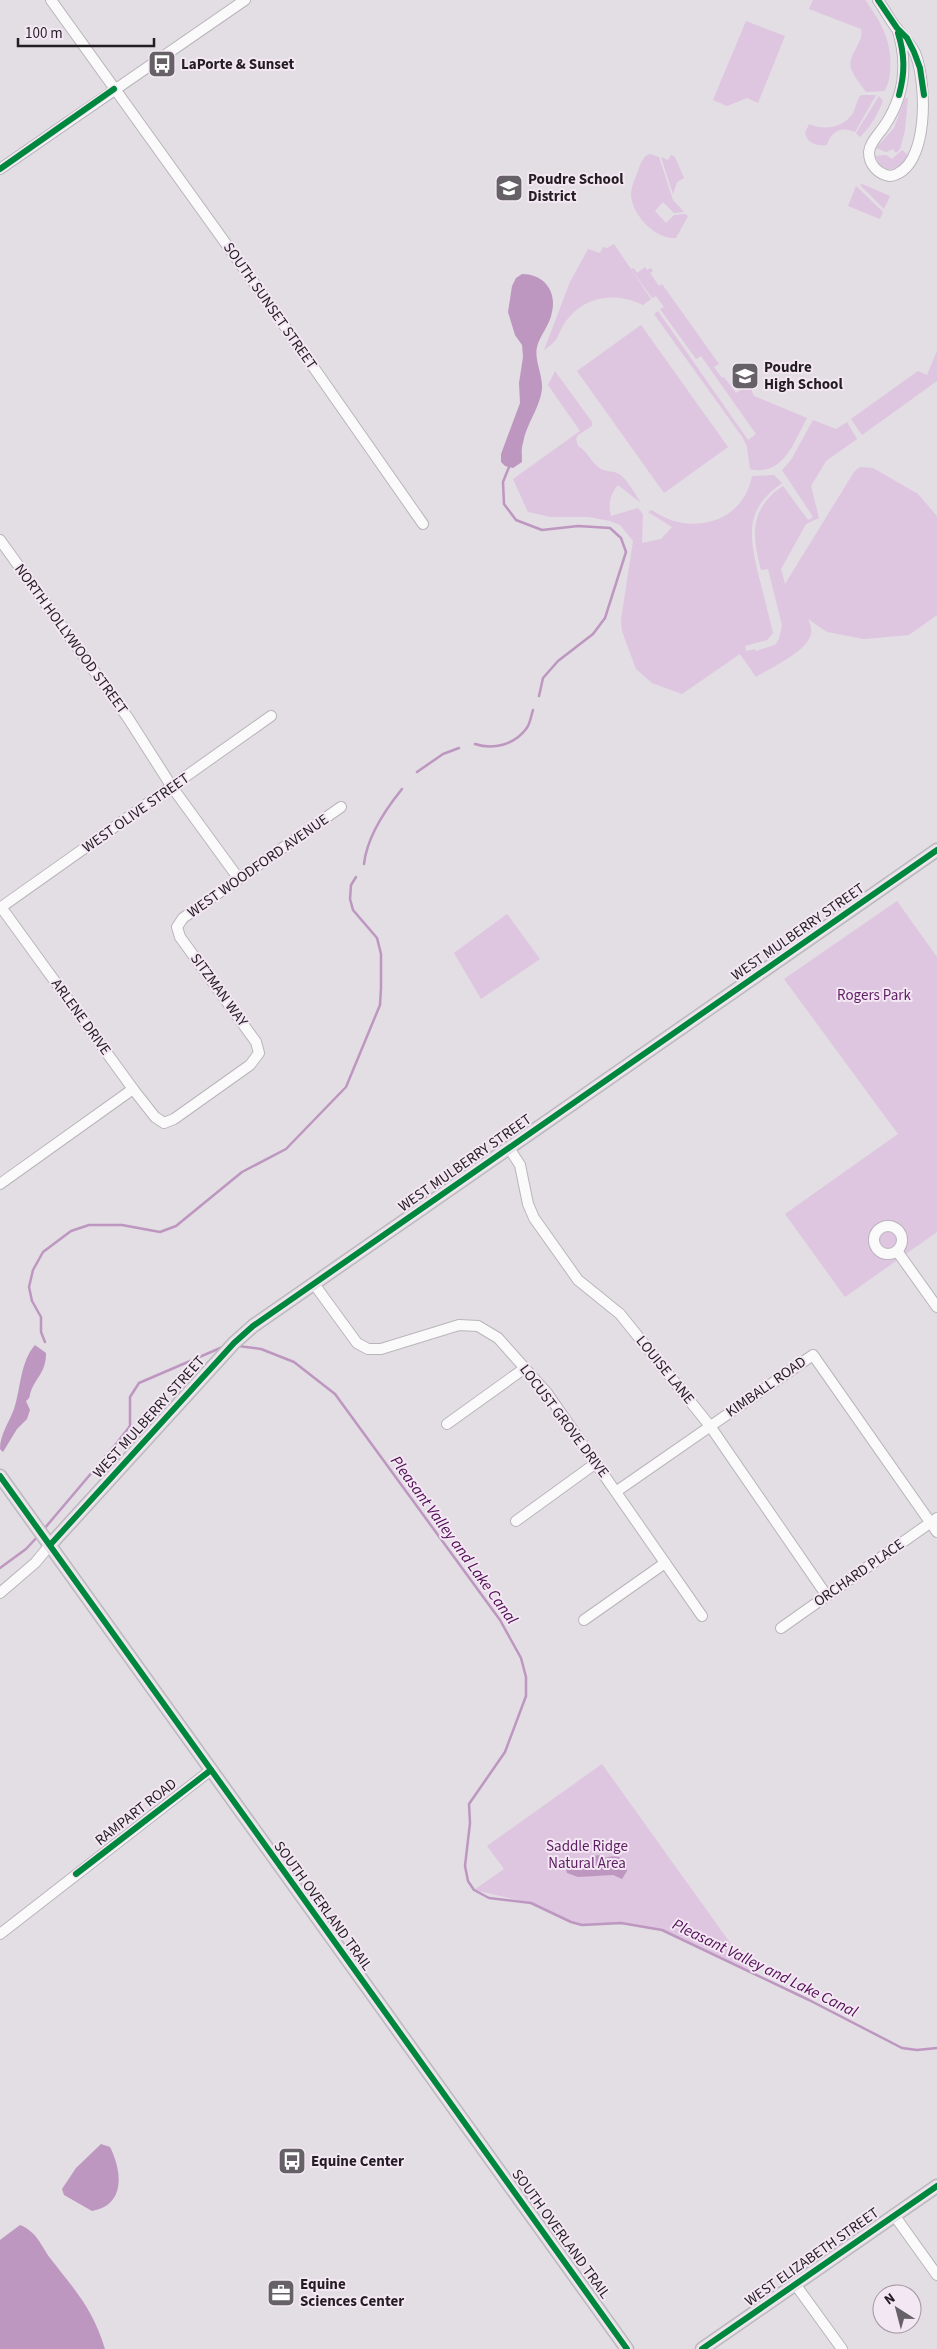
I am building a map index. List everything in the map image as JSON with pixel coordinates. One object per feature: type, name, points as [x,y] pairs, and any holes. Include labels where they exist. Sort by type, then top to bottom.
[{"type":"main road","name":"WEST MULBERRY STREET","points":[[44,1536],[253,1326],[937,850]]},
{"type":"main road","name":"SOUTH OVERLAND TRAIL","points":[[0,1476],[627,2349]]},
{"type":"main road","name":"WEST ELIZABETH STREET","points":[[702,2349],[937,2186]]},
{"type":"street","name":"SOUTH SUNSET STREET","points":[[51,0],[270,305],[423,524]]},
{"type":"street","points":[[0,169],[244,0]]},
{"type":"street","points":[[878,0],[897,28],[907,38],[914,52],[920,68],[924,95],[922,124],[910,163],[906,170],[890,176],[877,170],[873,165],[869,151],[872,142],[888,120],[903,82],[904,52],[897,28]]},
{"type":"street","name":"NORTH HOLLYWOOD STREET","points":[[0,540],[132,722],[140,739],[172,787],[239,879]]},
{"type":"street","name":"WEST OLIVE STREET","points":[[1,908],[272,716]]},
{"type":"street","name":"WEST WOODFORD AVENUE","points":[[177,927],[183,918],[341,807]]},
{"type":"street","name":"ARLENE DRIVE","points":[[1,908],[133,1089],[155,1117],[164,1123]]},
{"type":"street","name":"SITZMAN WAY","points":[[164,1123],[174,1119],[250,1064],[259,1053],[256,1042],[180,936],[177,927]]},
{"type":"street","points":[[0,1184],[133,1089]]},
{"type":"street","name":"LOUISE LANE","points":[[509,1148],[520,1165],[530,1212],[573,1273],[620,1314],[710,1426],[827,1596]]},
{"type":"street","points":[[897,1251],[937,1307]]},
{"type":"street","name":"LOCUST GROVE DRIVE","points":[[314,1284],[357,1343],[364,1348],[381,1348],[453,1326],[472,1325],[484,1328],[498,1338],[547,1393],[702,1616]]},
{"type":"street","name":"KIMBALL ROAD","points":[[617,1492],[812,1355],[934,1521],[937,1532]]},
{"type":"street","points":[[447,1424],[525,1368]]},
{"type":"street","points":[[516,1521],[596,1463]]},
{"type":"street","name":"ORCHARD PLACE","points":[[781,1628],[934,1521]]},
{"type":"street","name":"WEST MULBERRY STREET","points":[[0,1593],[35,1563],[44,1536]]},
{"type":"street","points":[[584,1620],[665,1563]]},
{"type":"street","name":"RAMPART ROAD","points":[[0,1934],[211,1770]]},
{"type":"street","points":[[894,2215],[937,2275]]},
{"type":"street","points":[[795,2284],[842,2349]]},
{"type":"green space","points":[[813,0],[865,0],[881,25],[890,52],[890,73],[884,91],[866,92],[852,71],[851,60],[860,39],[861,29],[809,9]]},
{"type":"green space","points":[[746,21],[785,36],[758,103],[747,98],[727,106],[713,100]]},
{"type":"green space","points":[[861,95],[876,95],[855,132],[850,130],[837,131],[831,136],[827,145],[816,145],[808,140],[805,133],[809,124],[827,128],[839,125],[853,113]]},
{"type":"green space","points":[[879,96],[883,101],[881,106],[871,124],[860,137],[856,133]]},
{"type":"green space","points":[[905,98],[908,98],[905,130],[900,149],[896,153],[893,149],[886,152],[876,148],[894,128]]},
{"type":"green space","points":[[902,150],[908,155],[901,165],[896,168],[886,169],[878,162],[876,156],[886,155],[892,159]]},
{"type":"green space","points":[[650,154],[659,157],[673,200],[684,212],[674,213],[663,202],[655,211],[666,223],[674,215],[685,214],[688,216],[676,238],[668,238],[653,231],[640,218],[632,203],[631,192],[634,182],[643,159]]},
{"type":"green space","points":[[671,155],[675,157],[684,178],[677,182],[673,194],[661,157],[668,160]]},
{"type":"green space","points":[[862,184],[890,196],[884,209],[860,185]]},
{"type":"green space","points":[[856,186],[883,212],[880,219],[848,206]]},
{"type":"green space","points":[[614,244],[651,299],[643,305],[621,298],[610,297],[590,302],[580,307],[571,315],[555,340],[544,350],[570,282],[588,249],[600,253],[603,247],[607,248]]},
{"type":"green space","points":[[645,267],[647,270],[651,268],[653,271],[650,273],[659,286],[662,284],[719,364],[714,367],[736,393],[744,388],[751,389],[754,396],[807,418],[792,447],[779,463],[771,468],[761,470],[750,469],[747,447],[743,438],[654,314],[658,311],[748,440],[756,434],[701,356],[696,359],[660,309],[664,307],[656,296],[652,298],[631,269],[634,268],[637,273]]},
{"type":"green space","points":[[641,325],[728,447],[664,493],[577,371]]},
{"type":"green space","points":[[937,351],[937,381],[862,435],[851,419],[918,371],[927,375]]},
{"type":"green space","points":[[555,371],[592,422],[592,426],[578,435],[576,439],[578,446],[600,468],[619,474],[631,487],[641,503],[618,485],[610,500],[611,516],[638,508],[643,514],[642,543],[661,539],[672,527],[648,512],[652,510],[682,523],[698,524],[726,515],[738,505],[747,492],[752,476],[774,475],[782,483],[761,503],[753,523],[752,534],[755,559],[773,633],[767,640],[745,646],[746,651],[755,649],[756,651],[775,645],[779,639],[782,625],[768,569],[761,570],[756,545],[756,524],[764,504],[783,486],[808,520],[813,517],[782,470],[791,460],[813,420],[836,429],[847,422],[857,439],[826,461],[811,486],[819,518],[806,524],[781,569],[785,584],[854,472],[860,467],[873,468],[918,494],[937,516],[937,615],[909,635],[864,639],[827,632],[808,619],[811,634],[803,647],[787,659],[756,677],[740,654],[682,694],[652,683],[636,669],[622,631],[621,620],[633,541],[620,525],[610,521],[589,517],[551,517],[528,512],[513,479],[580,431],[548,385]]},
{"type":"green space","name":"Rogers Park","points":[[897,901],[937,957],[937,1232],[845,1297],[785,1214],[898,1134],[784,979]]},
{"type":"green space","points":[[507,914],[540,959],[481,999],[454,953]]},
{"type":"green space","name":"Saddle Ridge Natural Area","points":[[602,1764],[750,1971],[662,1930],[621,1923],[582,1925],[571,1922],[531,1903],[474,1890],[504,1869],[487,1846]]},
{"type":"shaded area","points":[[522,274],[542,280],[550,290],[553,304],[549,321],[540,338],[536,352],[542,384],[541,396],[527,429],[522,448],[522,462],[513,468],[505,466],[501,462],[501,454],[520,403],[519,383],[523,357],[522,345],[515,335],[508,312],[512,286],[516,278]]},
{"type":"shaded area","points":[[35,1345],[46,1353],[46,1359],[41,1374],[26,1401],[30,1410],[27,1419],[17,1429],[3,1452],[0,1449],[1,1438],[14,1409],[26,1359]]},
{"type":"shaded area","points":[[601,1855],[603,1858],[619,1857],[627,1862],[627,1871],[622,1879],[613,1875],[578,1877],[567,1873],[565,1867],[569,1863],[592,1859],[591,1856]]},
{"type":"shaded area","points":[[101,2144],[110,2147],[114,2156],[119,2176],[118,2186],[111,2202],[103,2208],[92,2211],[64,2195],[62,2189],[76,2168]]},
{"type":"shaded area","points":[[20,2225],[30,2231],[41,2243],[82,2300],[95,2322],[105,2349],[0,2349],[0,2240]]},
{"type":"waterway","points":[[509,467],[503,482],[504,504],[516,520],[542,530],[578,526],[610,528],[621,538],[626,552],[605,618],[593,634],[558,661],[543,678],[539,696]]},
{"type":"waterway","points":[[475,744],[496,746],[516,739],[527,727],[533,710]]},
{"type":"waterway","points":[[417,772],[443,754],[459,748]]},
{"type":"waterway","points":[[364,864],[373,834],[383,815],[402,789]]},
{"type":"waterway","points":[[45,1342],[41,1332],[41,1317],[32,1301],[29,1287],[33,1270],[43,1252],[71,1231],[89,1225],[122,1225],[160,1232],[176,1226],[242,1172],[286,1149],[346,1087],[380,1005],[381,988],[381,954],[377,938],[353,910],[350,899],[351,885],[356,877]]},
{"type":"waterway","name":"Pleasant Valley and Lake Canal","points":[[44,1529],[130,1426],[130,1397],[139,1383],[225,1346]]},
{"type":"waterway","name":"Pleasant Valley and Lake Canal","points":[[238,1346],[261,1349],[294,1362],[335,1394],[500,1620],[521,1658],[526,1677],[526,1696],[505,1752],[469,1804],[470,1823],[465,1866],[468,1881],[474,1890],[489,1898],[531,1903],[571,1922],[582,1925],[621,1923],[662,1930],[809,2000],[902,2048],[917,2050],[937,2048]]},
{"type":"waterway","name":"Pleasant Valley and Lake Canal","points":[[0,1568],[26,1549],[39,1535]]},
{"type":"cycle path","points":[[878,0],[897,28],[907,38],[914,52],[920,68],[924,95]]},
{"type":"cycle path","points":[[898,33],[903,64],[899,95]]},
{"type":"cycle path","points":[[0,169],[114,89]]},
{"type":"cycle path","points":[[50,1545],[234,1343],[253,1326],[937,850]]},
{"type":"cycle path","points":[[0,1476],[627,2349]]},
{"type":"cycle path","points":[[76,1874],[211,1770]]},
{"type":"cycle path","points":[[702,2349],[937,2186]]},
{"type":"place","name":"LaPorte & Sunset","points":[[162,64]]},
{"type":"place","name":"Poudre School District","points":[[509,188]]},
{"type":"place","name":"Poudre High School","points":[[745,376]]},
{"type":"place","name":"Equine Center","points":[[292,2161]]},
{"type":"place","name":"Equine Sciences Center","points":[[281,2293]]}]
